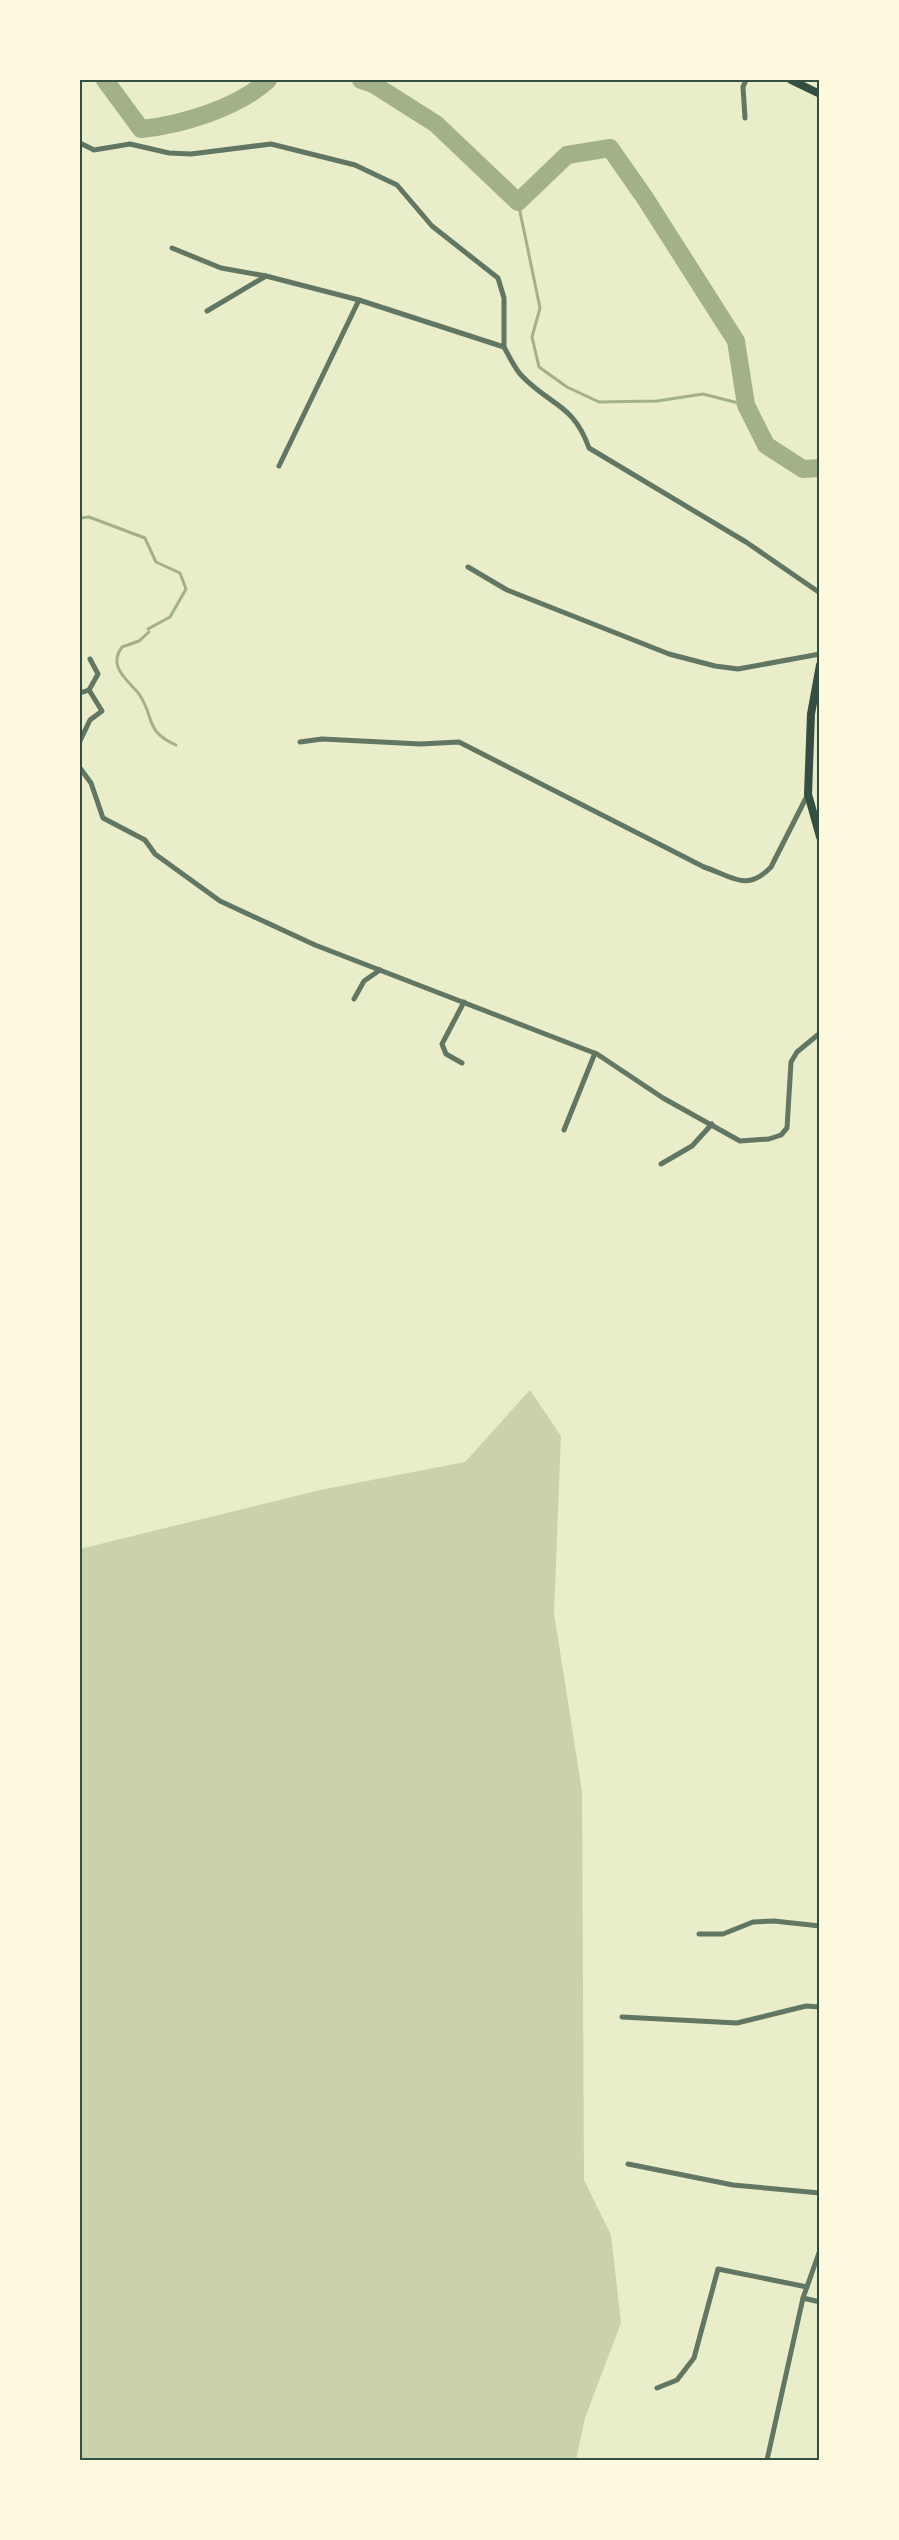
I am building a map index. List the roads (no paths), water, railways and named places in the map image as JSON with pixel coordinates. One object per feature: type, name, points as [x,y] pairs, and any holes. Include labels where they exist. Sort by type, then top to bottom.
[{"type":"main road","points":[[791,80],[819,94]]},
{"type":"main road","points":[[819,665],[811,714],[808,794],[819,837]]},
{"type":"street","points":[[745,118],[743,87],[746,80]]},
{"type":"street","points":[[80,143],[94,150],[130,144],[169,153],[190,154],[271,144],[355,165],[397,185],[440,234],[498,278],[504,298],[504,347],[522,375],[566,409],[582,428],[589,448],[746,542],[819,593]]},
{"type":"street","points":[[172,248],[221,268],[266,276],[359,300],[504,347]]},
{"type":"street","points":[[207,311],[266,276]]},
{"type":"street","points":[[279,466],[359,300]]},
{"type":"street","points":[[468,567],[507,591],[669,654],[715,666],[738,669],[819,654]]},
{"type":"street","points":[[80,693],[89,690],[98,674],[90,659]]},
{"type":"street","points":[[80,741],[90,720],[102,711],[89,690]]},
{"type":"street","points":[[300,742],[322,738],[421,744],[459,742],[704,867],[740,882],[762,876],[771,867],[808,794]]},
{"type":"street","points":[[80,768],[91,783],[104,818],[145,840],[155,854],[220,901],[315,945],[595,1053],[663,1098],[740,1141],[769,1139],[781,1135],[787,1128],[791,1062],[797,1052],[819,1033]]},
{"type":"street","points":[[354,999],[364,981],[380,970]]},
{"type":"street","points":[[462,1063],[446,1054],[442,1044],[464,1002]]},
{"type":"street","points":[[564,1130],[595,1053]]},
{"type":"street","points":[[661,1164],[692,1146],[711,1124]]},
{"type":"street","points":[[699,1934],[723,1934],[753,1922],[774,1921],[819,1926]]},
{"type":"street","points":[[622,2017],[737,2023],[806,2006],[819,2007]]},
{"type":"street","points":[[628,2164],[733,2185],[819,2193]]},
{"type":"street","points":[[767,2460],[803,2298],[819,2250]]},
{"type":"street","points":[[657,2388],[677,2380],[694,2358],[718,2269],[807,2287]]},
{"type":"street","points":[[803,2298],[819,2302]]},
{"type":"waterway","points":[[105,80],[141,129],[174,124],[208,114],[241,99],[268,80]]},
{"type":"waterway","points":[[361,80],[373,84],[436,124],[518,202],[567,155],[610,148],[645,198],[736,341],[746,405],[766,445],[803,469],[820,468]]},
{"type":"waterway","points":[[518,202],[540,308],[532,337],[539,367],[567,387],[599,402],[657,401],[703,394],[746,405]]},
{"type":"waterway","points":[[80,518],[89,517],[145,538],[156,562],[180,573],[186,589],[170,617],[148,629]]},
{"type":"waterway","points":[[149,632],[139,641],[122,647],[118,654],[118,667],[144,702],[154,729],[166,740],[176,745]]}]
